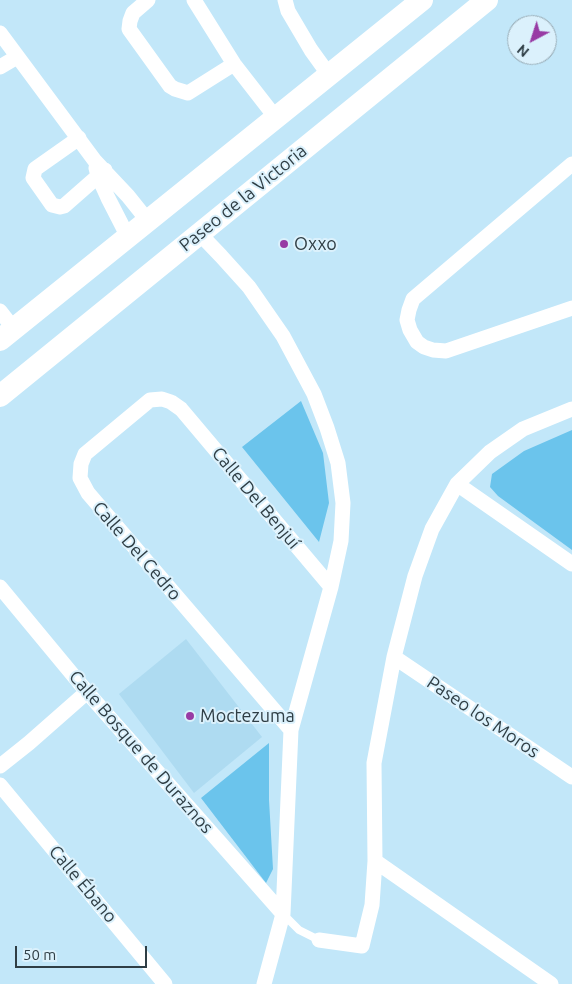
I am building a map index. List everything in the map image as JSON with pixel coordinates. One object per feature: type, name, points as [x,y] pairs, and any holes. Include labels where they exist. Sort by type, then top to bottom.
[{"type":"main road","points":[[7,335],[422,0]]},
{"type":"main road","name":"Paseo de la Victoria","points":[[0,396],[487,0]]},
{"type":"street","points":[[148,0],[133,13],[129,29],[170,86],[175,90],[188,93],[234,64]]},
{"type":"street","points":[[194,0],[234,64],[276,118]]},
{"type":"street","points":[[285,0],[288,11],[311,50],[329,75]]},
{"type":"street","points":[[0,33],[79,138],[99,169],[128,237]]},
{"type":"street","points":[[0,68],[17,57]]},
{"type":"street","points":[[79,138],[37,166],[34,170],[33,178],[52,205],[60,207],[64,206],[99,169]]},
{"type":"street","points":[[571,167],[413,299],[408,310],[408,320],[410,330],[424,347],[446,351],[572,308]]},
{"type":"street","points":[[99,169],[148,221]]},
{"type":"street","points":[[199,233],[249,287],[283,336],[314,394],[328,428],[338,463],[343,503],[341,541],[331,586],[291,730],[284,914],[264,984]]},
{"type":"street","points":[[0,311],[7,335]]},
{"type":"street","name":"Calle Del Cedro","points":[[181,409],[171,402],[162,399],[150,400],[85,454],[81,464],[80,478],[88,493],[291,730]]},
{"type":"street","name":"Calle Del Benjuí","points":[[181,409],[331,586]]},
{"type":"street","points":[[319,940],[362,946],[372,905],[374,763],[394,656],[415,576],[432,529],[457,484],[490,452],[523,429],[572,409]]},
{"type":"street","points":[[457,484],[572,564]]},
{"type":"street","name":"Calle Bosque de Duraznos","points":[[0,587],[87,692],[284,914]]},
{"type":"street","name":"Paseo los Moros","points":[[394,656],[572,777]]},
{"type":"street","points":[[0,766],[30,743],[87,692]]},
{"type":"street","name":"Calle Ébano","points":[[0,785],[166,984]]},
{"type":"street","points":[[374,861],[551,984]]},
{"type":"lane","points":[[284,914],[299,930],[319,940]]},
{"type":"shaded area","points":[[301,401],[323,453],[329,503],[319,542],[242,447]]},
{"type":"shaded area","points":[[572,430],[572,550],[498,496],[490,487],[492,474],[524,451]]},
{"type":"shaded area","name":"Moctezuma","points":[[186,639],[262,737],[194,793],[119,694]]},
{"type":"shaded area","points":[[269,743],[269,800],[273,869],[266,883],[201,798]]},
{"type":"place","name":"Oxxo","points":[[284,244]]},
{"type":"place","name":"Moctezuma","points":[[190,716]]}]
